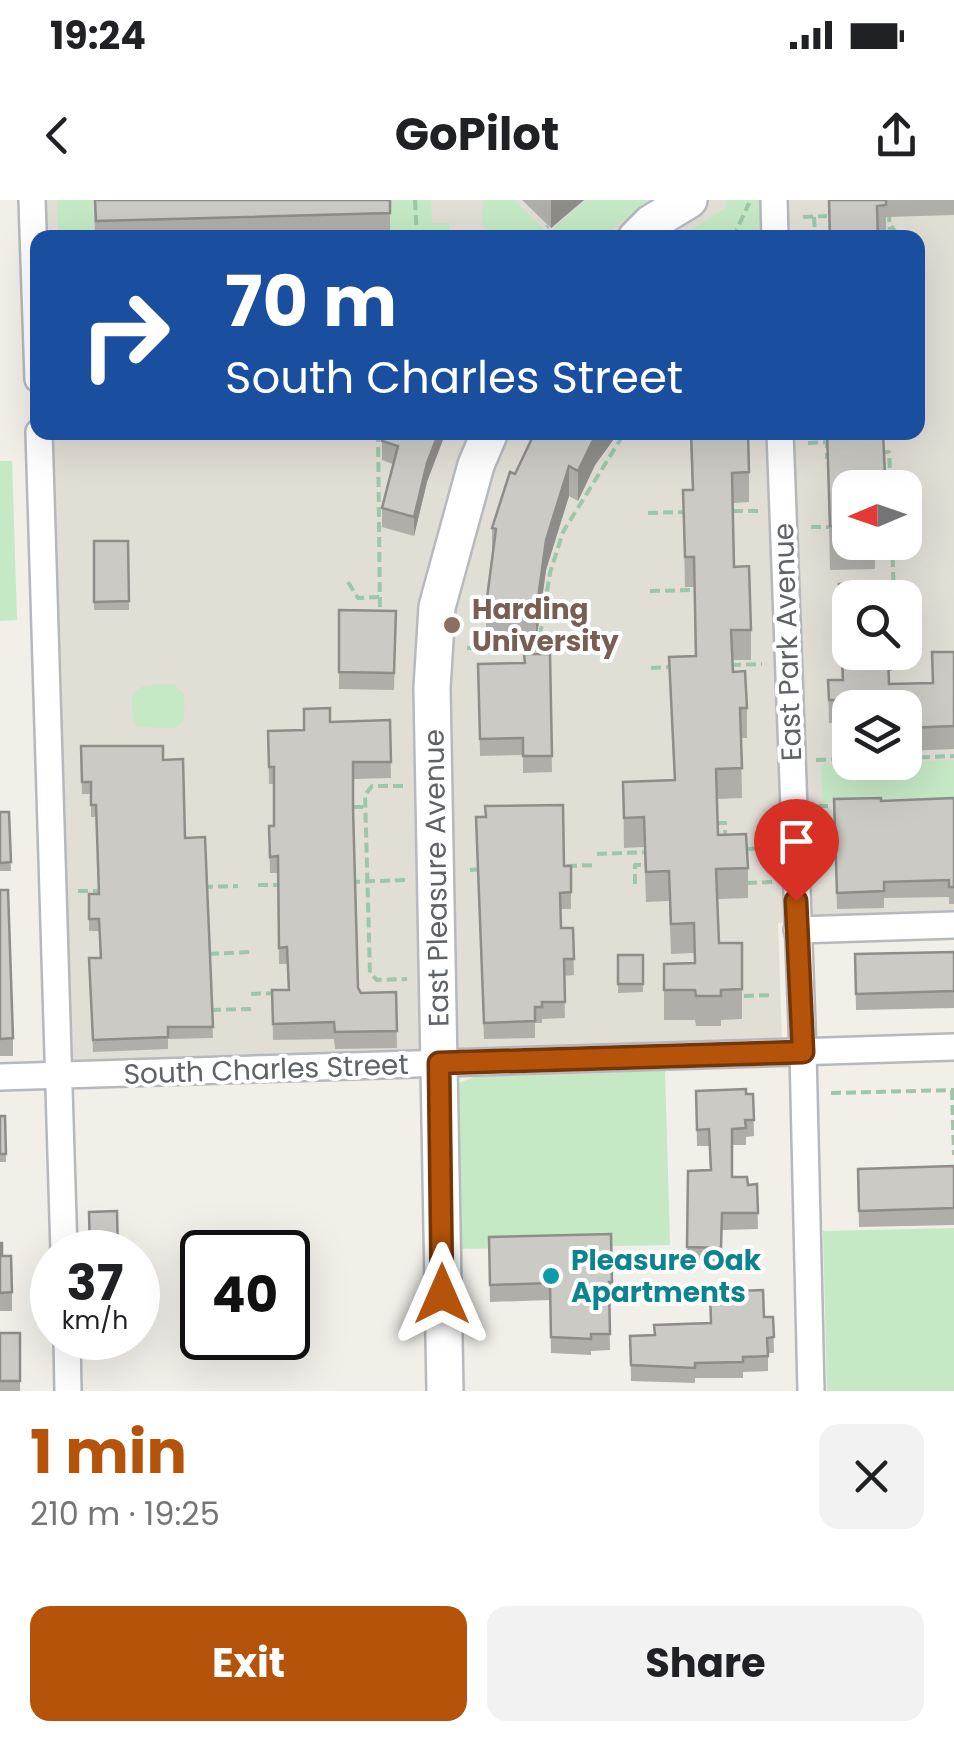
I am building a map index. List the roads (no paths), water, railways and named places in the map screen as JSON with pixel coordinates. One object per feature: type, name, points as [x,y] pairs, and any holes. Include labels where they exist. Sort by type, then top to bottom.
[{"type":"street","points":[[32,200],[33,230]]},
{"type":"street","points":[[643,230],[690,200]]},
{"type":"street","points":[[761,201],[771,230]]},
{"type":"street","points":[[39,440],[63,1230]]},
{"type":"street","name":"East Pleasure Avenue","points":[[445,1391],[432,688],[437,607],[476,465],[487,440]]},
{"type":"street","name":"East Park Avenue","points":[[780,440],[811,1391]]},
{"type":"street","points":[[797,930],[954,925]]},
{"type":"street","name":"South Charles Street","points":[[0,1077],[954,1047]]},
{"type":"street","points":[[67,1360],[68,1391]]},
{"type":"place","name":"Harding University","points":[[452,625]]},
{"type":"place","name":"Pleasure Oak Apartments","points":[[551,1276]]}]
